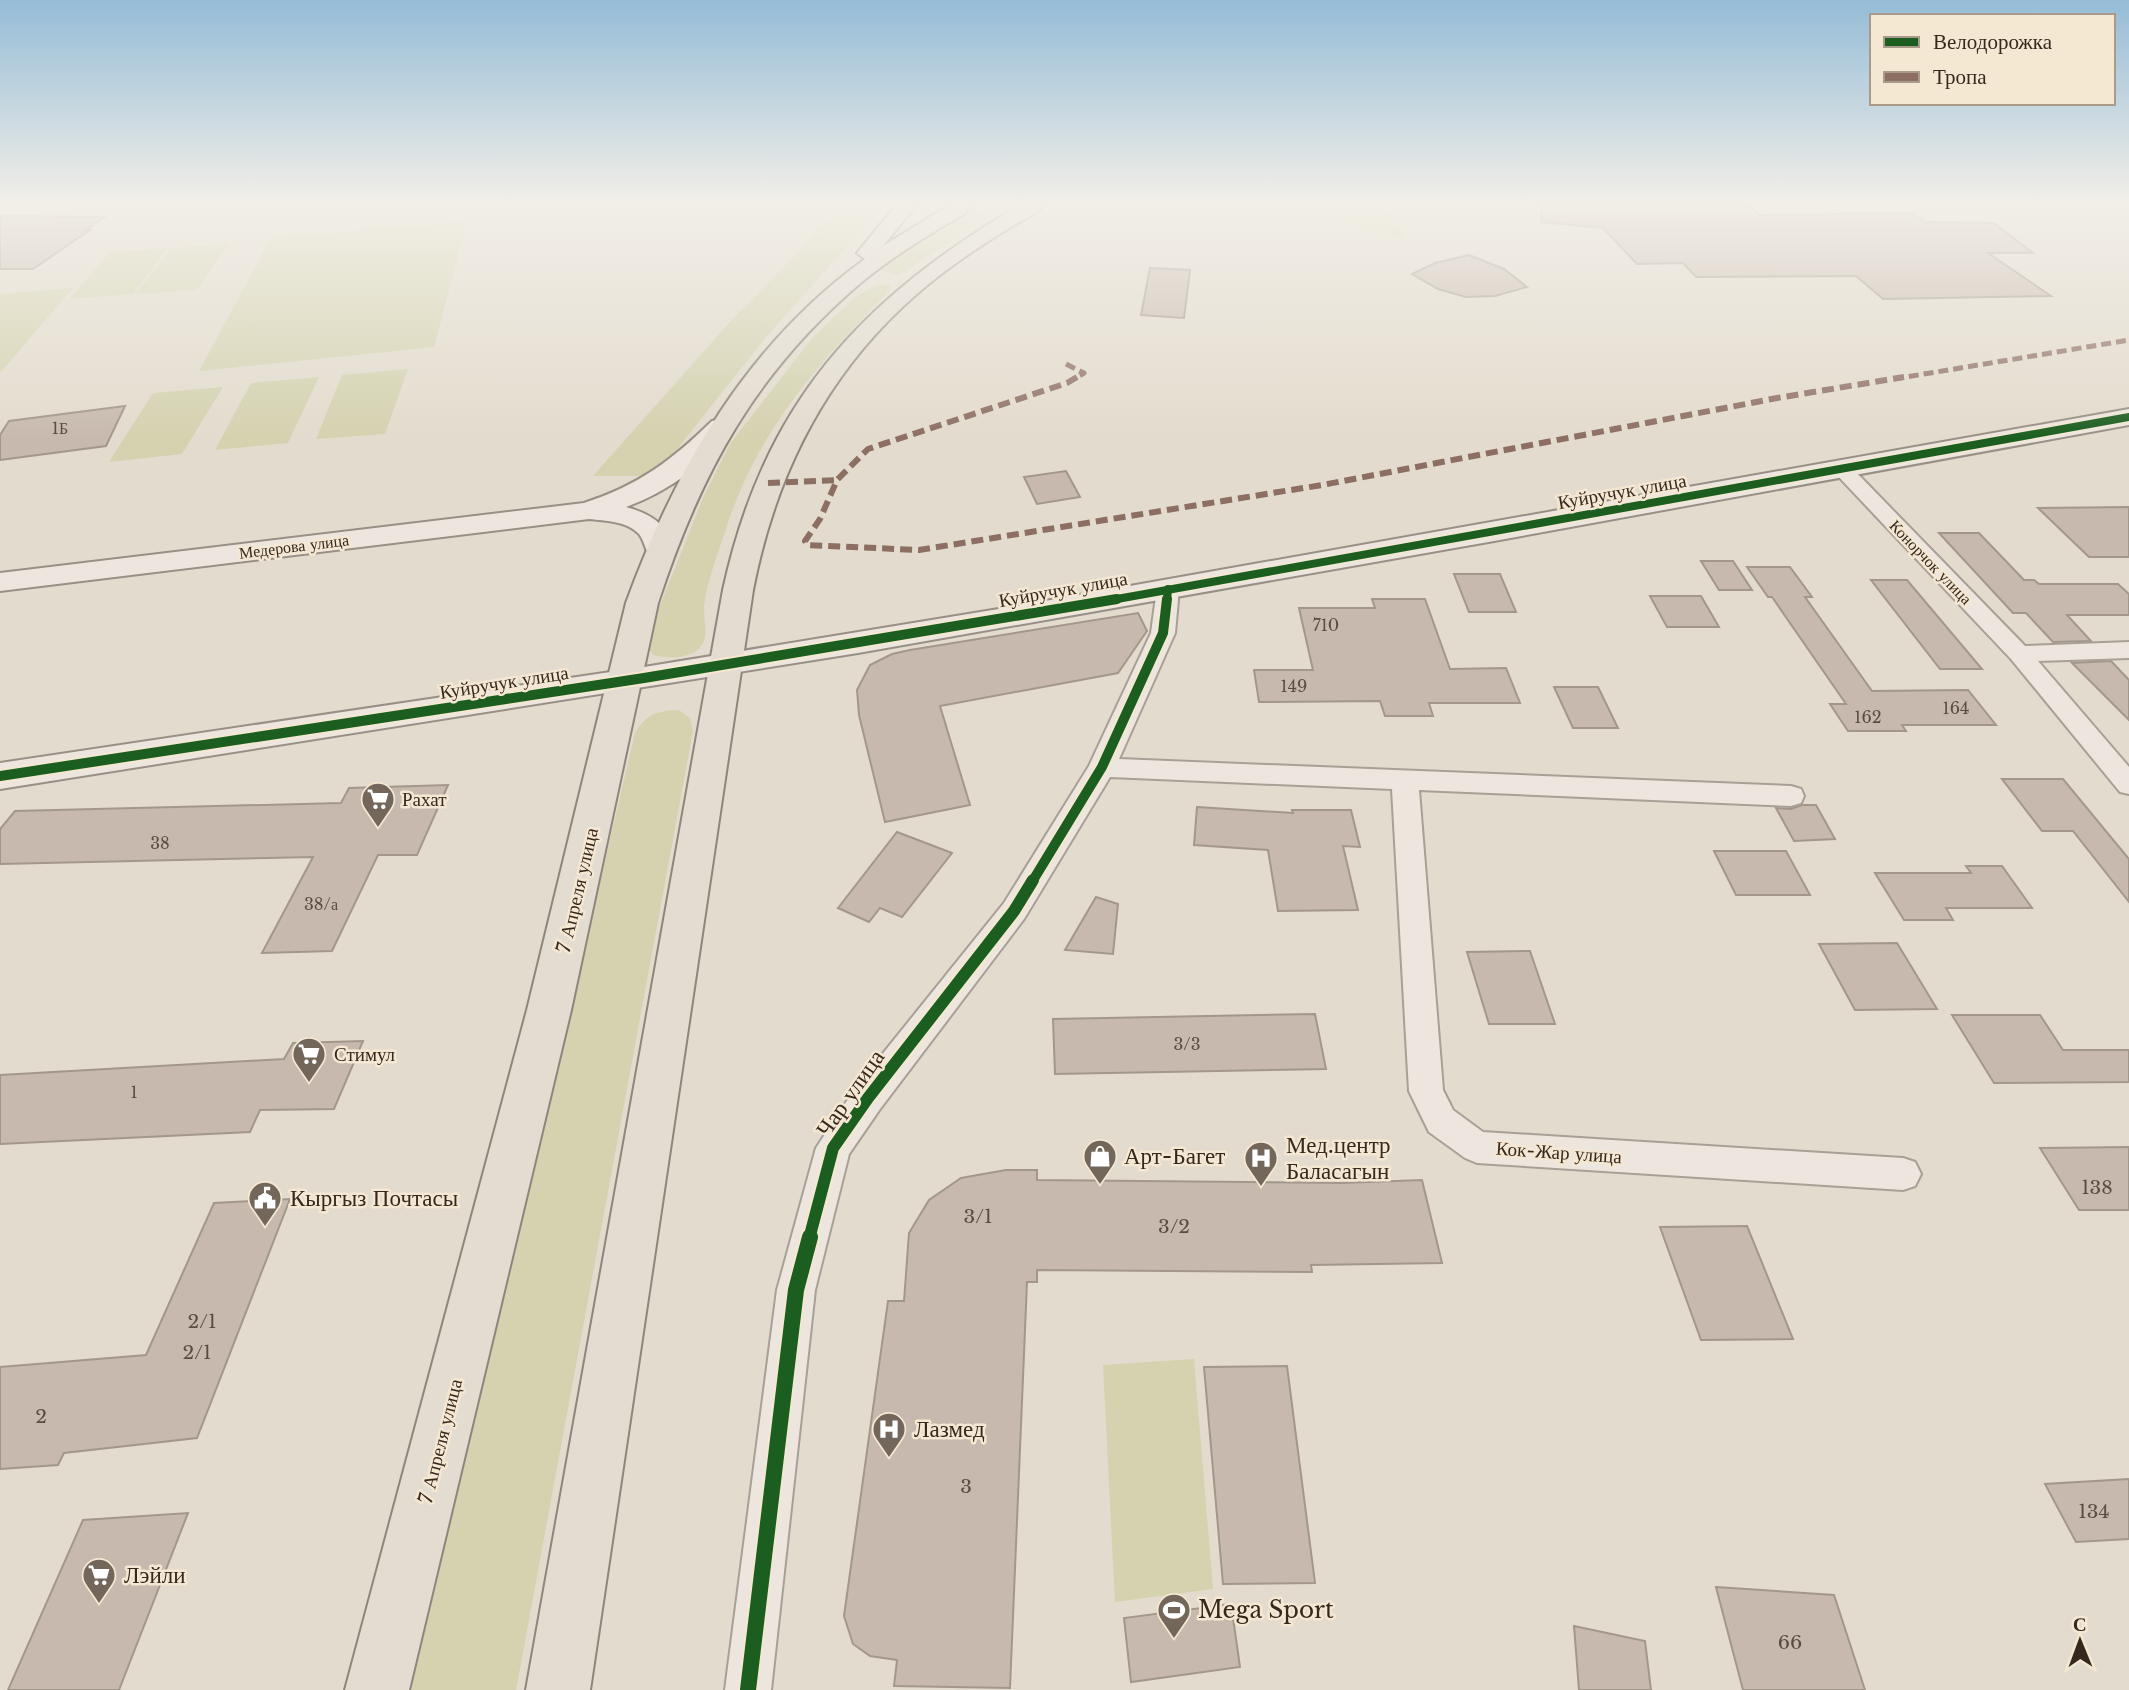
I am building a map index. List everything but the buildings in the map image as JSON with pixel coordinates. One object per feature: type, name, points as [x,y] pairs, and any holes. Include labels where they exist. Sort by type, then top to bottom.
[{"type":"main road","name":"7 Апреля улица","points":[[377,1690],[549,1010],[642,603],[660,549],[679,502],[721,427],[747,388],[782,347],[851,282]]},
{"type":"main road","points":[[906,282],[916,283]]},
{"type":"main road","points":[[558,1690],[738,590],[755,520],[768,483],[794,428],[841,359],[879,317],[916,283]]},
{"type":"street","name":"Куйручук улица","points":[[0,776],[727,664],[1168,589],[2129,417]]},
{"type":"street","name":"Медерова улица","points":[[0,582],[588,511],[636,495],[663,481],[721,427]]},
{"type":"street","name":"Конорчок улица","points":[[1843,470],[2019,654],[2129,785]]},
{"type":"street","name":"Медерова улица","points":[[588,511],[629,517],[648,524],[658,539],[660,549]]},
{"type":"street","name":"Чар улица","points":[[748,1690],[796,1290],[834,1148],[868,1098],[1014,911],[1102,767],[1163,633],[1168,589]]},
{"type":"street","points":[[2019,654],[2129,650]]},
{"type":"street","points":[[1102,767],[1791,796]]},
{"type":"street","name":"Кок-Жар улица","points":[[1405,780],[1426,1091],[1441,1121],[1478,1147],[1903,1174]]},
{"type":"shaded area","points":[[85,282],[142,282],[133,294],[70,299]]},
{"type":"shaded area","points":[[145,282],[203,282],[197,290],[136,294]]},
{"type":"shaded area","points":[[247,282],[451,282],[434,347],[199,371]]},
{"type":"shaded area","points":[[769,282],[815,282],[766,337],[656,476],[593,476],[728,324]]},
{"type":"shaded area","points":[[877,284],[889,285],[891,289],[815,371],[772,431],[754,462],[738,496],[709,581],[702,645],[693,653],[680,657],[653,655],[650,650],[659,608],[703,498],[730,444],[812,338],[855,297]]},
{"type":"shaded area","points":[[73,288],[0,373],[0,294]]},
{"type":"shaded area","points":[[408,369],[385,434],[316,439],[342,375]]},
{"type":"shaded area","points":[[319,377],[288,443],[215,450],[251,383]]},
{"type":"shaded area","points":[[223,387],[182,454],[109,462],[153,393]]},
{"type":"shaded area","points":[[679,710],[690,718],[693,731],[516,1690],[411,1690],[635,733],[643,722],[653,715]]},
{"type":"shaded area","points":[[1194,1359],[1213,1589],[1115,1602],[1103,1365]]},
{"type":"marked path","points":[[1066,364],[1084,373],[1067,383],[868,449],[837,480],[820,519],[805,541],[807,545],[919,550],[1322,485],[1777,398],[2129,340]]},
{"type":"marked path","points":[[768,483],[837,480]]},
{"type":"cycle path","points":[[0,776],[858,643],[1494,533],[2129,417]]},
{"type":"cycle path","points":[[748,1690],[796,1290],[833,1148],[868,1098],[1014,911],[1102,767],[1163,633],[1168,589]]},
{"type":"place","name":"Рахат","points":[[378,829]]},
{"type":"place","name":"Стимул","points":[[309,1084]]},
{"type":"place","name":"Арт-Багет","points":[[1100,1186]]},
{"type":"place","name":"Мед.центр Баласагын","points":[[1261,1188]]},
{"type":"place","name":"Кыргыз Почтасы","points":[[265,1228]]},
{"type":"place","name":"Лазмед","points":[[889,1459]]},
{"type":"place","name":"Лэйли","points":[[99,1605]]},
{"type":"place","name":"Mega Sport","points":[[1174,1640]]}]
